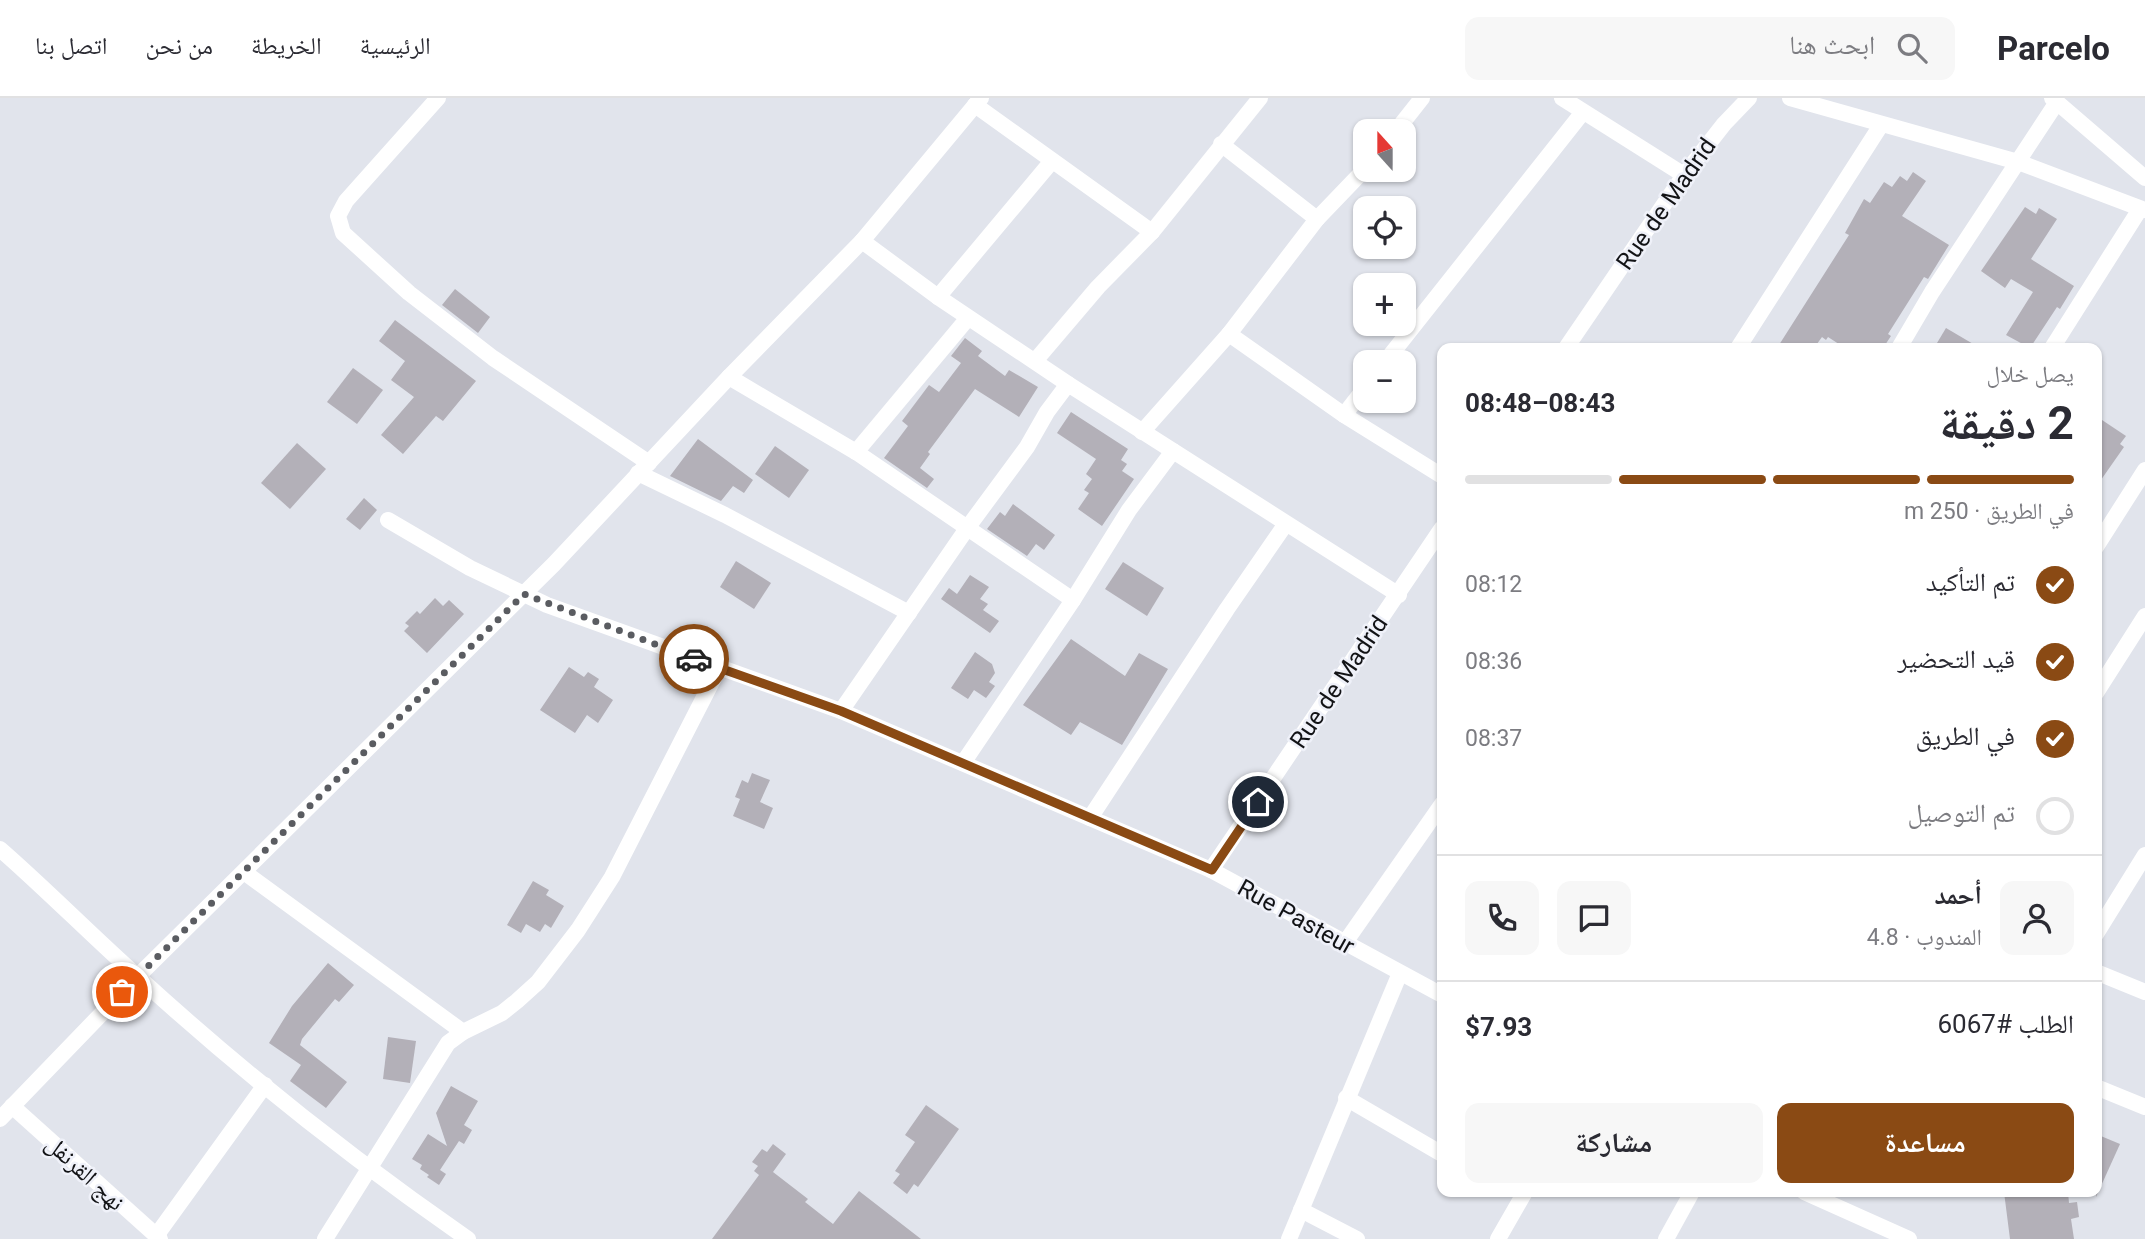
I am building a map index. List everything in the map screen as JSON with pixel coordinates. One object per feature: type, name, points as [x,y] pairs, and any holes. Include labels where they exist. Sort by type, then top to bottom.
[{"type":"street","points":[[438,98],[346,201],[338,216],[343,233],[409,293],[644,468],[724,515],[909,613]]},
{"type":"street","points":[[1035,361],[1098,287],[1152,232],[1260,98]]},
{"type":"street","points":[[1405,119],[1422,98]]},
{"type":"street","points":[[1562,98],[1684,175]]},
{"type":"street","name":"Rue de Madrid","points":[[1569,343],[1684,175],[1724,124],[1749,98]]},
{"type":"street","points":[[1790,98],[2018,162],[2143,210],[2055,343]]},
{"type":"street","points":[[1902,343],[1932,292],[2018,162],[2054,100],[2145,178]]},
{"type":"street","points":[[0,1119],[138,977],[524,594],[862,241],[978,101],[1052,161],[1152,232]]},
{"type":"street","points":[[1395,350],[1583,112]]},
{"type":"street","points":[[1742,343],[1881,125]]},
{"type":"street","points":[[1222,144],[1317,219]]},
{"type":"street","points":[[938,297],[1052,161]]},
{"type":"street","points":[[1142,432],[1228,334],[1317,219],[1353,182]]},
{"type":"street","points":[[862,241],[968,318],[1068,384],[1399,595]]},
{"type":"street","points":[[856,453],[968,318]]},
{"type":"street","points":[[1228,334],[1344,415],[1437,473]]},
{"type":"street","points":[[729,377],[856,453],[1073,600]]},
{"type":"street","points":[[841,711],[968,527],[1027,447],[1047,412],[1068,384]]},
{"type":"street","points":[[1344,415],[1353,403]]},
{"type":"street","points":[[964,763],[1073,600],[1129,510],[1173,451]]},
{"type":"street","points":[[2102,538],[2145,470]]},
{"type":"street","name":"Rue Pasteur","points":[[388,520],[450,557],[524,594],[841,711],[1212,870],[1437,992]]},
{"type":"street","points":[[1090,818],[1227,609],[1286,525]]},
{"type":"street","name":"Rue de Madrid","points":[[1212,870],[1437,536]]},
{"type":"street","points":[[2102,684],[2145,616]]},
{"type":"street","points":[[325,1239],[448,1043],[463,1032],[502,1013],[538,982],[578,930],[612,877],[719,668]]},
{"type":"street","points":[[1344,944],[1437,824]]},
{"type":"street","points":[[0,849],[138,977],[265,1085],[370,1168],[468,1239]]},
{"type":"street","points":[[2102,924],[2145,855]]},
{"type":"street","points":[[244,872],[463,1032]]},
{"type":"street","points":[[1289,1239],[1400,973]]},
{"type":"street","points":[[2102,974],[2145,992]]},
{"type":"street","points":[[158,1237],[265,1085]]},
{"type":"street","points":[[2102,1089],[2145,1107]]},
{"type":"street","points":[[1346,1098],[1437,1151]]},
{"type":"street","name":"نهج القرنفل","points":[[12,1106],[158,1237]]},
{"type":"street","points":[[1499,1239],[1517,1197]]},
{"type":"street","points":[[1666,1239],[1689,1197]]},
{"type":"street","points":[[1815,1197],[1909,1239]]},
{"type":"street","points":[[1300,1210],[1357,1239]]},
{"type":"building","points":[[1913,172],[1926,181],[1902,216],[1949,245],[1928,279],[1924,277],[1888,334],[1891,336],[1886,343],[1837,343],[1828,337],[1826,340],[1822,337],[1818,343],[1780,343],[1849,235],[1845,233],[1864,199],[1870,203],[1884,182],[1892,187],[1900,176],[1907,181]]},
{"type":"building","points":[[2025,207],[2036,214],[2039,208],[2057,219],[2031,259],[2074,286],[2033,343],[2021,343],[2006,335],[2033,292],[2011,279],[2005,288],[1981,271]]},
{"type":"building","points":[[455,289],[490,317],[478,333],[442,305]]},
{"type":"building","points":[[395,320],[476,381],[443,421],[436,416],[403,454],[381,435],[414,397],[391,380],[405,361],[379,341]]},
{"type":"building","points":[[1946,328],[1972,343],[1937,343]]},
{"type":"building","points":[[965,338],[982,351],[978,356],[1005,376],[1009,370],[1038,387],[1019,417],[975,389],[928,452],[930,454],[920,468],[934,479],[927,488],[884,458],[908,426],[902,421],[929,385],[939,392],[961,363],[951,356]]},
{"type":"building","points":[[353,368],[383,390],[357,424],[327,402]]},
{"type":"building","points":[[1071,412],[1128,449],[1121,460],[1127,464],[1122,471],[1134,479],[1102,526],[1078,509],[1089,493],[1084,490],[1092,479],[1086,474],[1096,459],[1057,433]]},
{"type":"building","points":[[2102,420],[2126,436],[2120,444],[2124,447],[2102,478]]},
{"type":"building","points":[[698,439],[753,480],[744,493],[733,486],[721,501],[670,476]]},
{"type":"building","points":[[297,443],[326,469],[290,509],[261,483]]},
{"type":"building","points":[[775,446],[809,470],[789,498],[755,474]]},
{"type":"building","points":[[364,498],[377,510],[360,530],[346,519]]},
{"type":"building","points":[[1013,504],[1055,535],[1044,550],[1036,544],[1027,556],[987,529],[1000,512],[1005,516]]},
{"type":"building","points":[[736,561],[771,583],[754,609],[720,587]]},
{"type":"building","points":[[1123,562],[1164,588],[1147,616],[1105,589]]},
{"type":"building","points":[[970,575],[989,587],[980,599],[988,604],[983,610],[999,621],[990,633],[941,599],[949,588],[957,594]]},
{"type":"building","points":[[435,598],[443,606],[449,600],[464,614],[427,653],[404,631],[409,626],[405,623],[417,611],[420,614]]},
{"type":"building","points":[[1071,639],[1125,676],[1139,653],[1168,669],[1122,745],[1080,722],[1071,735],[1023,705]]},
{"type":"building","points":[[975,652],[992,664],[995,673],[989,682],[995,686],[986,698],[974,690],[968,699],[951,688]]},
{"type":"building","points":[[569,667],[584,677],[588,672],[599,679],[594,687],[613,700],[598,723],[587,715],[575,733],[540,710]]},
{"type":"building","points":[[752,773],[770,780],[760,802],[773,808],[764,829],[733,816],[740,799],[735,797],[742,780],[748,783]]},
{"type":"building","points":[[533,881],[549,890],[546,895],[564,906],[551,928],[545,924],[540,932],[526,924],[521,933],[507,925]]},
{"type":"building","points":[[328,963],[354,985],[339,1002],[335,999],[300,1045],[347,1082],[326,1108],[290,1081],[301,1065],[269,1043],[292,1006]]},
{"type":"building","points":[[388,1037],[416,1041],[410,1083],[383,1079]]},
{"type":"building","points":[[451,1086],[478,1101],[464,1125],[472,1130],[464,1144],[459,1141],[440,1170],[446,1174],[439,1185],[420,1169],[422,1165],[412,1159],[428,1134],[447,1146],[436,1113]]},
{"type":"building","points":[[926,1105],[959,1129],[918,1187],[914,1184],[907,1194],[893,1183],[900,1174],[895,1171],[915,1142],[905,1135]]},
{"type":"building","points":[[2102,1136],[2120,1144],[2102,1184]]},
{"type":"building","points":[[773,1144],[786,1154],[773,1172],[808,1199],[805,1202],[833,1224],[859,1191],[921,1239],[712,1239],[759,1175],[754,1171],[758,1166],[752,1162],[762,1149],[767,1152]]},
{"type":"building","points":[[2005,1197],[2068,1197],[2069,1203],[2077,1202],[2079,1217],[2071,1219],[2074,1239],[2010,1239]]},
{"type":"way so far","points":[[122,992],[524,594],[694,659]]},
{"type":"route","points":[[694,659],[841,711],[1212,870],[1258,802]]}]
